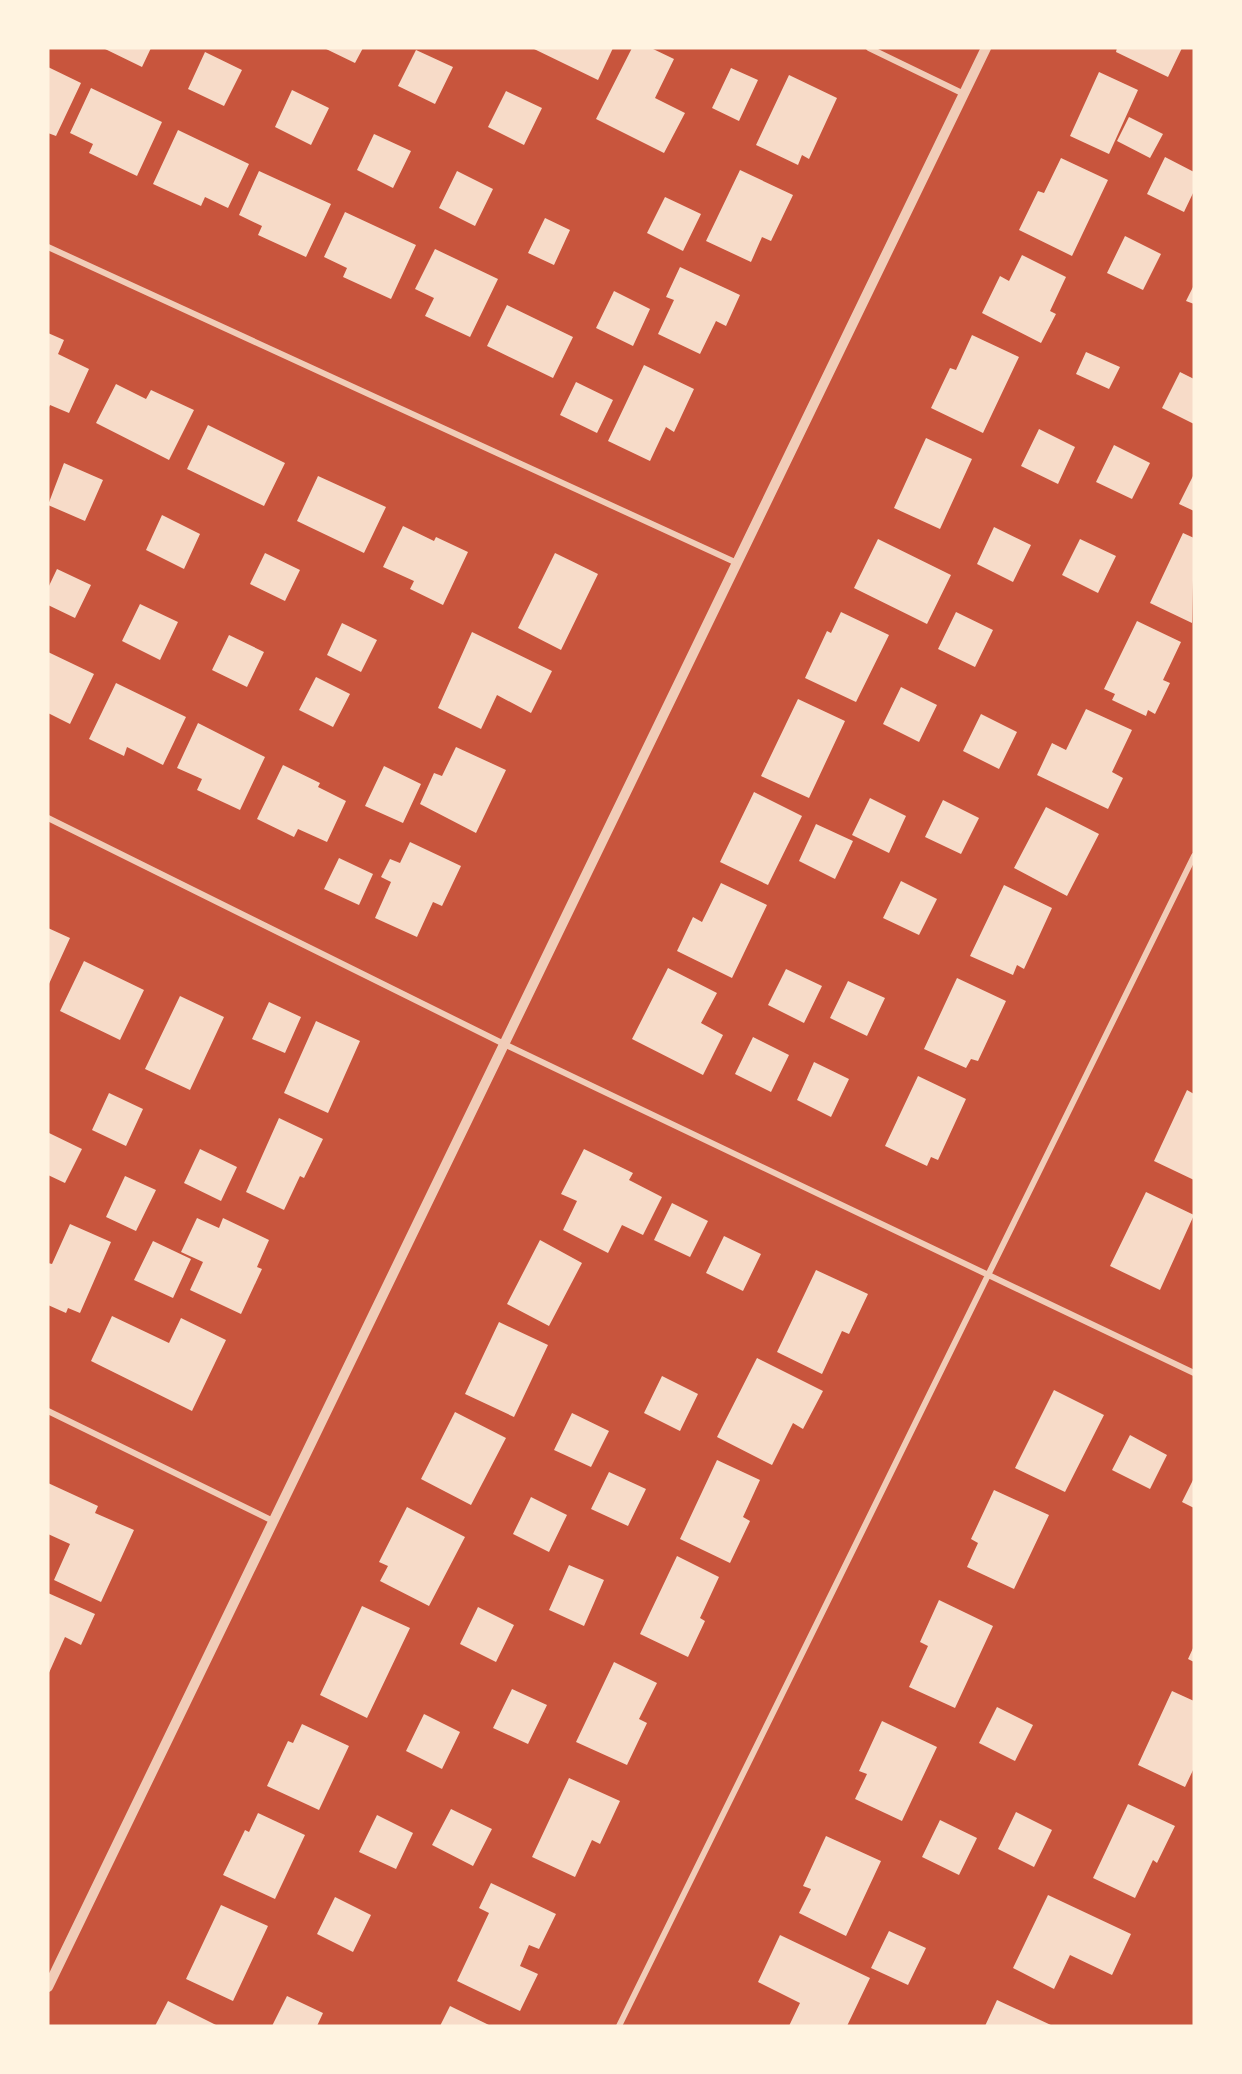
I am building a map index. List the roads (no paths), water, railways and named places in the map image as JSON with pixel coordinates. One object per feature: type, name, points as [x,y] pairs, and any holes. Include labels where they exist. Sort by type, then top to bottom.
[{"type":"street","points":[[869,48],[964,94]]},
{"type":"street","points":[[48,1987],[986,48]]},
{"type":"street","points":[[48,247],[737,563]]},
{"type":"street","points":[[48,818],[504,1044],[1194,1373]]},
{"type":"street","points":[[619,2026],[1194,856]]},
{"type":"street","points":[[48,1411],[273,1521]]}]
